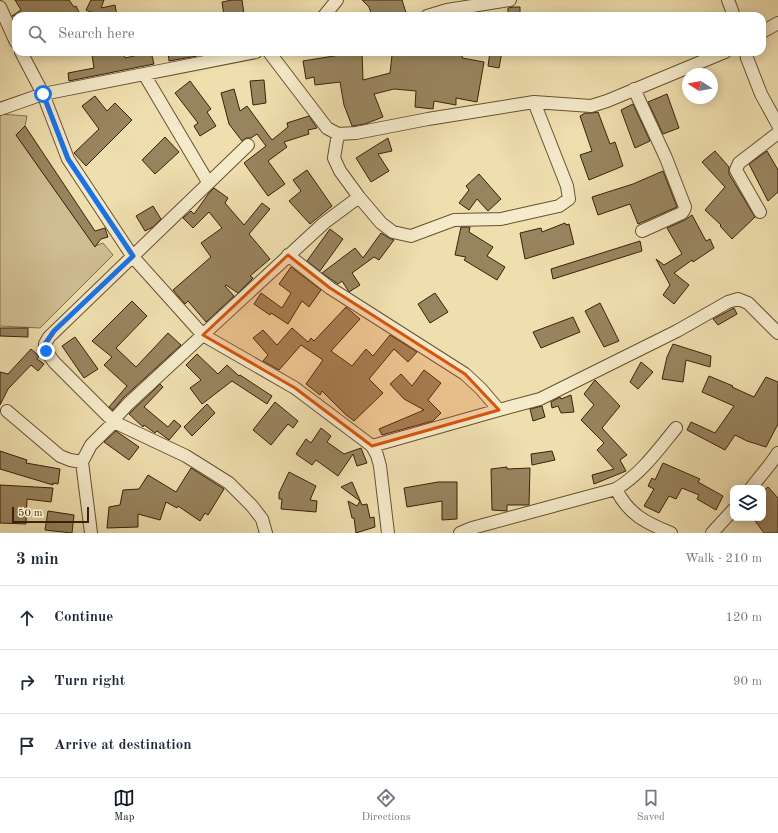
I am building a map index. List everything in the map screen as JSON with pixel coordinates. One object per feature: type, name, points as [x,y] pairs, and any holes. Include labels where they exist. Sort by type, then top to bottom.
[{"type":"street","points":[[327,12],[337,0]]},
{"type":"street","points":[[440,12],[510,0]]},
{"type":"street","points":[[728,0],[732,12]]},
{"type":"street","points":[[0,7],[12,33]]},
{"type":"street","points":[[766,30],[778,23]]},
{"type":"street","points":[[23,56],[43,94],[68,159],[133,256],[203,335],[294,388],[372,446],[380,466],[388,533]]},
{"type":"street","points":[[0,109],[43,94],[236,56]]},
{"type":"street","points":[[272,56],[326,128],[338,134],[356,133],[428,119],[534,102],[591,106],[607,101],[715,56]]},
{"type":"street","points":[[747,56],[761,94],[778,125]]},
{"type":"street","points":[[144,74],[208,182]]},
{"type":"street","points":[[634,89],[666,158],[685,206],[682,213],[642,231]]},
{"type":"street","points":[[338,134],[334,158],[340,171],[381,223],[393,232],[411,236],[454,220],[501,219],[559,206],[569,199],[567,186],[534,102]]},
{"type":"street","points":[[760,212],[736,170],[739,163],[778,133]]},
{"type":"street","points":[[248,145],[54,331],[45,344],[46,351],[54,362],[114,422],[186,456],[229,483],[252,506],[262,519],[266,533]]},
{"type":"street","points":[[91,533],[82,462],[92,445],[114,422],[117,416],[128,404],[288,255],[324,223],[359,197]]},
{"type":"street","points":[[288,255],[330,288],[465,374],[481,389],[499,410]]},
{"type":"street","points":[[372,446],[540,399],[678,331],[728,302],[738,299],[748,303],[778,333]]},
{"type":"street","points":[[7,411],[60,456],[70,460],[82,462]]},
{"type":"street","points":[[460,533],[472,528],[616,489],[628,482],[644,466],[676,428]]},
{"type":"street","points":[[754,485],[778,452]]},
{"type":"street","points":[[616,489],[622,501],[631,511],[652,525],[671,533]]},
{"type":"street","points":[[712,533],[730,513]]},
{"type":"highlighted area","points":[[288,255],[330,288],[465,374],[499,410],[372,446],[295,388],[203,335]]},
{"type":"shaded area","points":[[0,114],[27,116],[25,126],[16,135],[95,246],[103,243],[113,255],[40,328],[0,326]]},
{"type":"building","points":[[15,0],[69,0],[74,7],[76,6],[79,12],[18,12],[21,10]]},
{"type":"building","points":[[91,0],[104,0],[101,8],[115,5],[116,12],[91,12],[86,10]]},
{"type":"building","points":[[242,0],[244,12],[223,12],[222,2]]},
{"type":"building","points":[[362,0],[402,0],[406,12],[371,12],[369,7]]},
{"type":"building","points":[[520,7],[520,12],[508,12],[508,8]]},
{"type":"building","points":[[92,56],[125,56],[125,58],[134,56],[152,56],[154,64],[69,81],[68,73],[94,68]]},
{"type":"building","points":[[168,56],[197,56],[169,61]]},
{"type":"building","points":[[334,56],[362,56],[363,80],[390,73],[392,56],[462,56],[462,58],[484,62],[477,102],[456,98],[456,105],[434,101],[433,109],[415,107],[416,91],[394,89],[374,94],[383,117],[365,124],[352,126],[344,105],[340,82],[315,85],[314,77],[306,79],[303,61]]},
{"type":"building","points":[[489,56],[501,56],[499,68],[488,66]]},
{"type":"building","points":[[264,80],[266,103],[253,105],[250,81]]},
{"type":"building","points":[[190,81],[211,109],[207,112],[216,126],[200,136],[194,126],[198,123],[175,93]]},
{"type":"building","points":[[234,89],[240,111],[247,106],[272,140],[288,127],[287,123],[309,116],[317,128],[308,130],[309,134],[284,142],[287,147],[268,161],[285,184],[268,196],[244,163],[266,146],[257,134],[242,141],[229,124],[221,93]]},
{"type":"building","points":[[667,94],[679,128],[663,134],[648,102]]},
{"type":"building","points":[[95,96],[107,111],[115,103],[132,120],[86,166],[74,153],[99,129],[82,106]]},
{"type":"building","points":[[633,104],[650,141],[635,148],[621,110]]},
{"type":"building","points":[[598,112],[610,144],[615,142],[623,166],[589,180],[580,155],[592,151],[580,116],[585,113]]},
{"type":"building","points":[[25,126],[95,231],[105,228],[108,237],[101,239],[95,247],[16,135]]},
{"type":"building","points":[[165,137],[179,152],[155,174],[142,160]]},
{"type":"building","points":[[388,138],[392,151],[378,154],[389,171],[371,182],[356,158]]},
{"type":"building","points":[[715,151],[729,167],[729,174],[755,217],[732,239],[720,226],[721,225],[705,210],[725,187],[702,162]]},
{"type":"building","points":[[767,151],[778,170],[778,192],[768,201],[749,164]]},
{"type":"building","points":[[307,170],[332,206],[310,224],[289,201],[301,191],[293,180]]},
{"type":"building","points":[[663,171],[677,207],[638,224],[630,204],[598,215],[592,197],[633,184]]},
{"type":"building","points":[[479,174],[501,199],[488,211],[477,199],[469,210],[459,203],[469,190],[466,186]]},
{"type":"building","points":[[214,188],[228,198],[225,203],[244,225],[262,203],[270,209],[249,234],[270,259],[250,276],[253,278],[238,293],[226,285],[225,286],[234,296],[206,322],[188,301],[185,304],[173,290],[211,257],[201,243],[222,228],[209,212],[193,228],[183,218],[191,211],[194,214]]},
{"type":"building","points":[[153,206],[161,219],[153,227],[145,231],[136,216]]},
{"type":"building","points":[[692,215],[706,241],[710,239],[714,248],[693,262],[692,260],[674,273],[689,285],[674,304],[663,295],[670,285],[656,259],[664,265],[682,254],[667,228],[685,220]]},
{"type":"building","points":[[565,223],[566,225],[569,224],[574,244],[525,259],[520,233],[541,228],[542,232]]},
{"type":"building","points":[[461,227],[470,227],[469,232],[493,247],[487,256],[505,267],[497,280],[464,260],[466,257],[455,255]]},
{"type":"building","points":[[330,229],[343,239],[320,271],[307,261]]},
{"type":"building","points":[[381,233],[394,240],[379,260],[374,257],[352,273],[360,285],[349,292],[342,281],[338,284],[322,273],[355,248],[363,258]]},
{"type":"building","points":[[640,241],[642,251],[553,279],[551,269]]},
{"type":"building","points":[[291,267],[321,290],[309,307],[302,301],[288,324],[271,313],[270,315],[254,304],[261,293],[282,308],[291,293],[279,284]]},
{"type":"building","points":[[435,293],[448,312],[430,323],[418,304]]},
{"type":"building","points":[[132,301],[147,316],[116,348],[136,367],[168,333],[181,345],[123,398],[113,410],[109,407],[127,386],[104,365],[112,357],[92,341]]},
{"type":"building","points":[[600,303],[619,341],[604,347],[585,311]]},
{"type":"building","points":[[346,307],[360,319],[331,351],[352,366],[366,349],[373,356],[390,335],[417,352],[408,362],[394,349],[369,379],[383,393],[354,421],[322,391],[320,395],[306,384],[323,360],[301,345],[279,370],[263,361],[268,355],[253,338],[263,330],[277,345],[292,328],[308,342],[311,338],[314,341]]},
{"type":"building","points":[[734,308],[737,314],[718,325],[713,319]]},
{"type":"building","points":[[573,317],[580,332],[541,348],[533,332]]},
{"type":"building","points":[[0,328],[28,328],[28,337],[0,336]]},
{"type":"building","points":[[75,337],[98,369],[84,378],[62,346]]},
{"type":"building","points":[[673,344],[711,356],[710,367],[686,360],[683,382],[662,379],[667,357]]},
{"type":"building","points":[[31,349],[39,356],[37,359],[44,364],[38,371],[31,365],[8,389],[0,405],[0,372],[8,374]]},
{"type":"building","points":[[197,354],[218,374],[227,365],[239,376],[240,375],[272,396],[267,404],[232,381],[202,404],[190,388],[201,380],[186,365]]},
{"type":"building","points":[[641,362],[653,372],[638,389],[630,382]]},
{"type":"building","points":[[424,370],[441,383],[428,400],[441,413],[433,421],[382,435],[379,429],[424,410],[404,399],[390,384],[401,374],[412,386]]},
{"type":"building","points":[[709,376],[754,397],[766,377],[778,382],[778,424],[766,447],[747,441],[735,435],[725,450],[687,430],[691,422],[715,433],[734,406],[702,392]]},
{"type":"building","points":[[595,380],[620,406],[602,428],[627,455],[620,460],[626,471],[594,484],[592,475],[614,469],[597,450],[604,443],[581,420],[594,405],[584,394]]},
{"type":"building","points":[[160,384],[163,387],[144,407],[168,427],[174,420],[181,426],[169,440],[157,431],[155,433],[144,425],[143,427],[129,414]]},
{"type":"building","points":[[571,395],[574,412],[561,413],[558,406],[552,408],[551,402],[560,397],[561,399]]},
{"type":"building","points":[[275,402],[298,421],[293,428],[288,424],[271,445],[253,430]]},
{"type":"building","points":[[207,404],[215,413],[192,436],[184,427]]},
{"type":"building","points":[[542,406],[545,417],[533,421],[530,409]]},
{"type":"building","points":[[321,428],[331,436],[327,442],[344,454],[361,448],[367,463],[357,466],[353,454],[338,476],[316,460],[312,465],[296,454],[306,439],[311,443]]},
{"type":"building","points":[[116,431],[139,447],[129,460],[104,442]]},
{"type":"building","points":[[0,451],[27,460],[26,463],[60,469],[58,484],[53,483],[53,485],[0,469]]},
{"type":"building","points":[[552,451],[555,460],[532,465],[531,454]]},
{"type":"building","points":[[663,463],[700,479],[698,482],[723,496],[716,510],[697,499],[699,495],[682,488],[676,499],[669,496],[659,513],[644,506],[654,489],[648,486],[652,478],[655,480]]},
{"type":"building","points":[[507,467],[507,469],[530,468],[529,505],[507,505],[507,511],[492,510],[491,469]]},
{"type":"building","points":[[191,468],[224,489],[208,515],[205,513],[200,521],[178,506],[177,508],[166,502],[160,520],[138,514],[138,527],[107,528],[109,507],[120,505],[123,490],[139,489],[148,475],[176,492]]},
{"type":"building","points":[[289,472],[316,486],[310,500],[317,501],[316,512],[281,509],[282,499],[279,499],[279,493]]},
{"type":"building","points":[[352,482],[362,505],[367,504],[370,518],[374,517],[375,527],[356,533],[354,518],[352,518],[348,501],[357,506],[360,501],[341,487]]},
{"type":"building","points":[[438,482],[457,482],[457,519],[442,520],[442,501],[407,507],[404,488]]},
{"type":"building","points":[[0,485],[53,488],[51,502],[27,499],[26,524],[0,523]]},
{"type":"building","points":[[768,487],[778,498],[778,533],[764,533],[755,521],[766,521],[766,489]]},
{"type":"building","points":[[48,511],[74,515],[72,533],[45,530]]},
{"type":"route","points":[[43,94],[68,159],[133,256],[54,331],[45,344],[46,351]]}]
